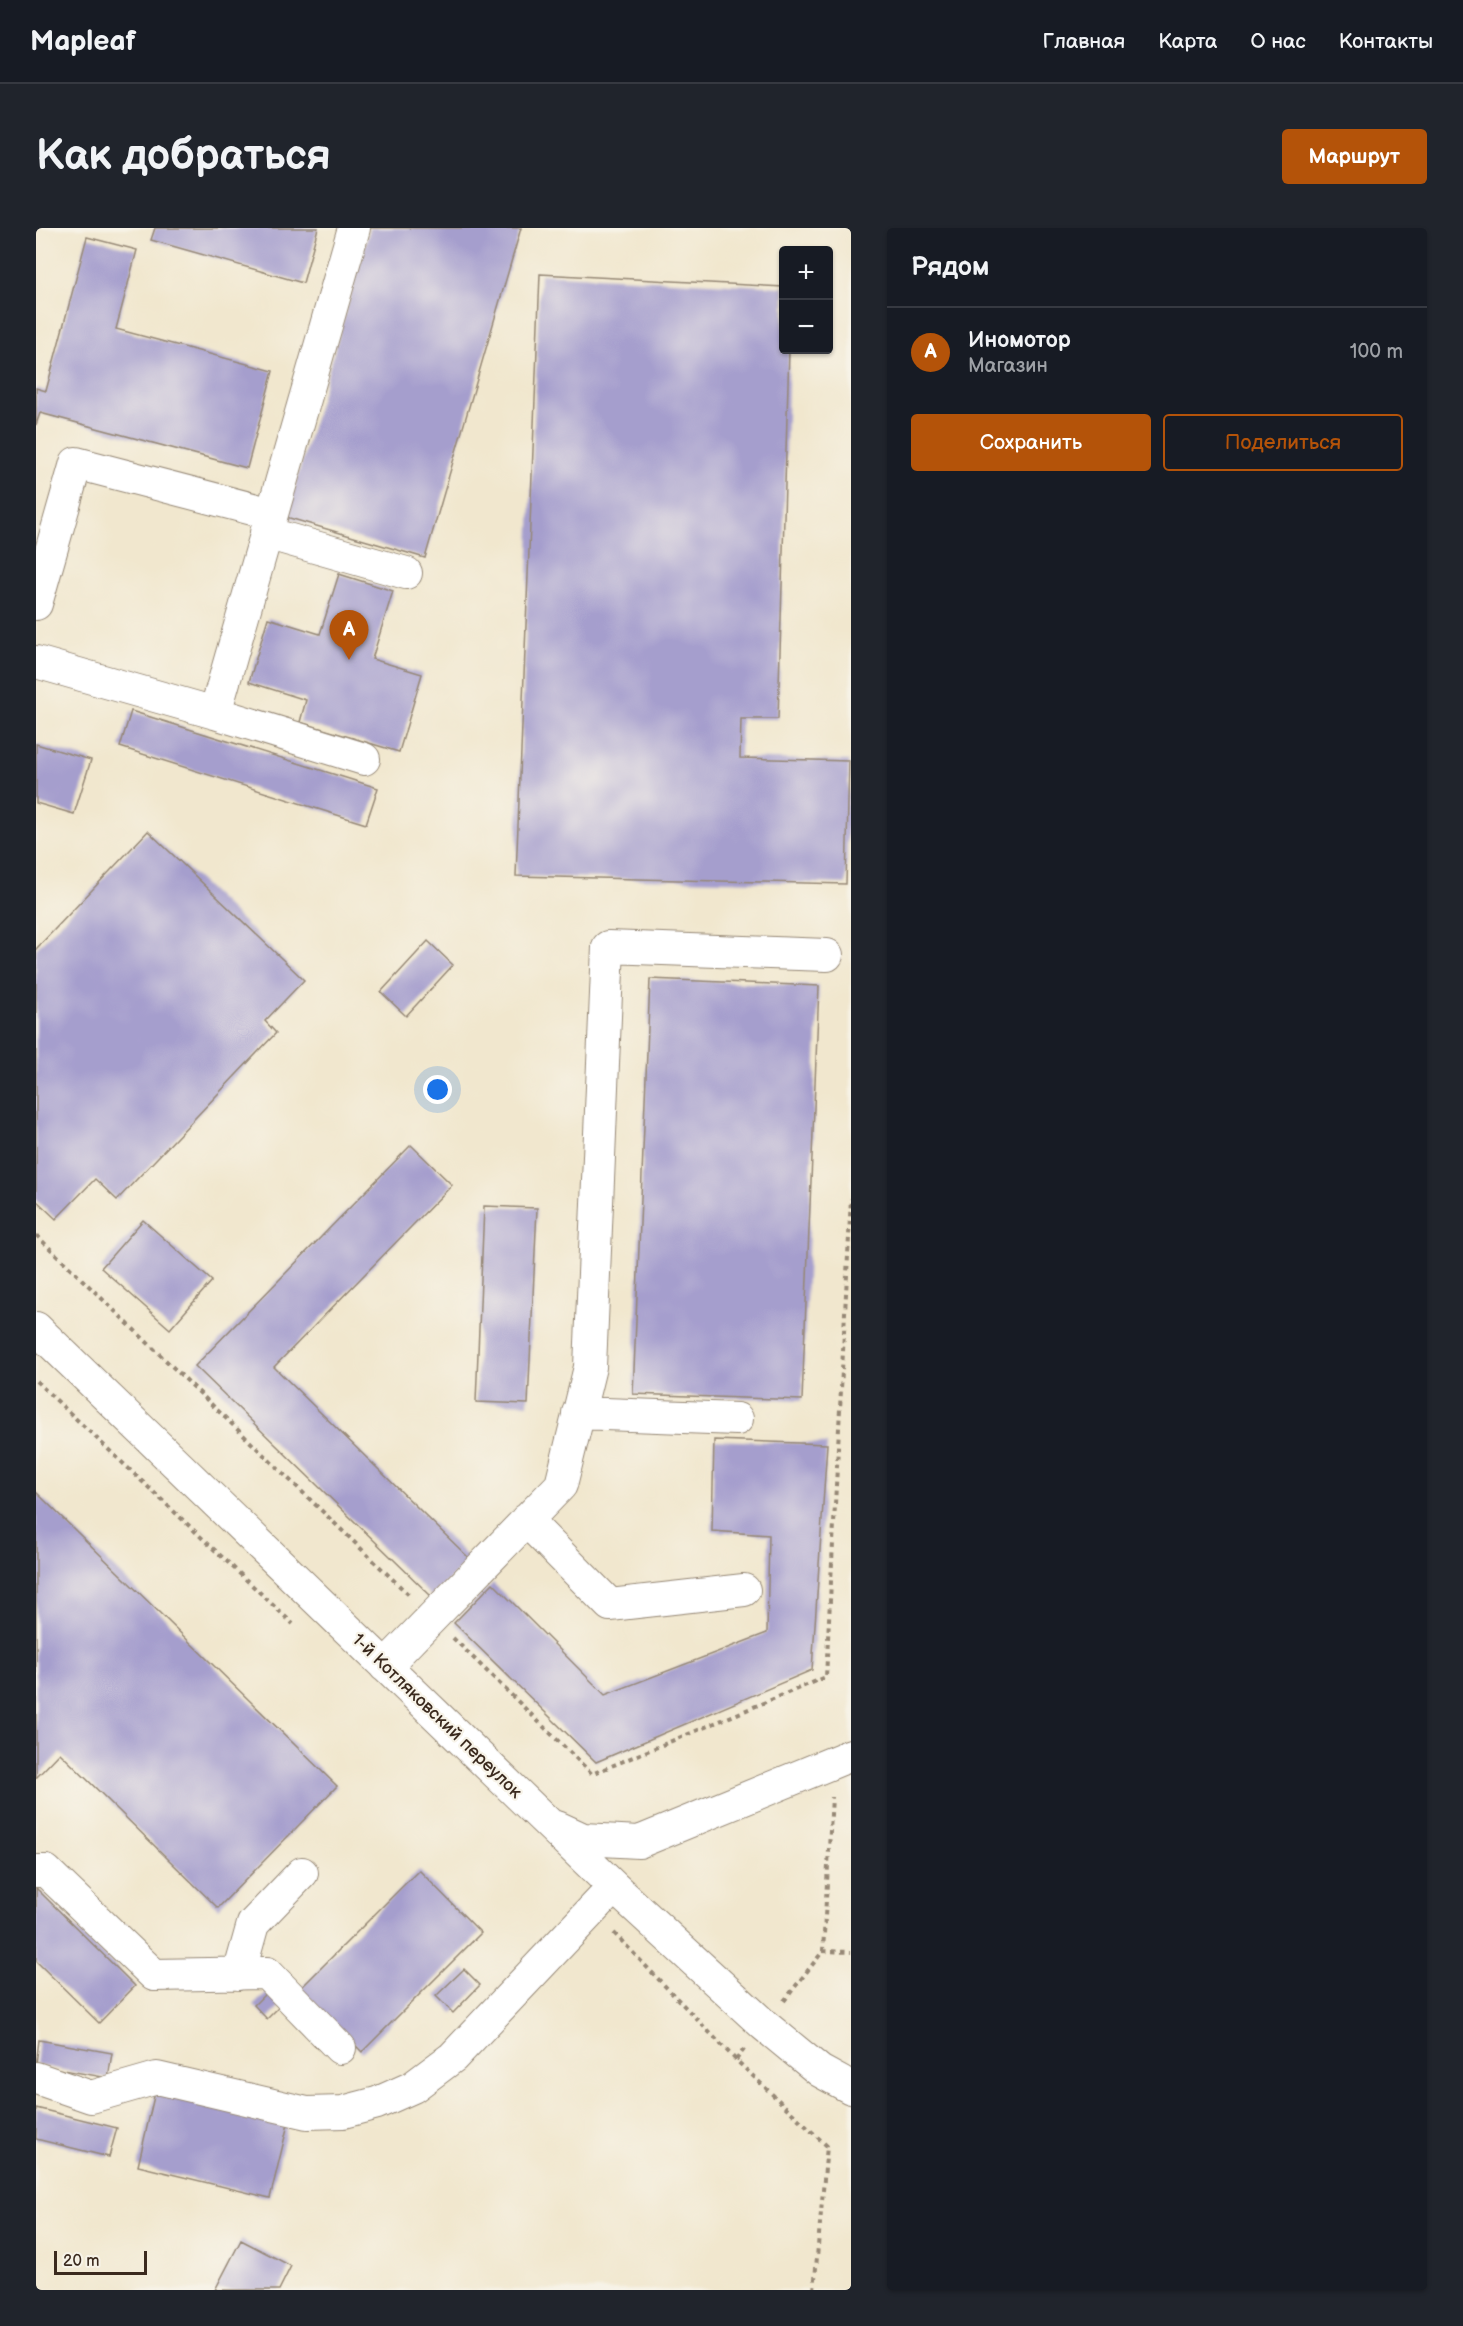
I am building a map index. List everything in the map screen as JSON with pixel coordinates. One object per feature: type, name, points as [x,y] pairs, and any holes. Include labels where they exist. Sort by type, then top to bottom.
[{"type":"street","points":[[215,713],[354,228]]},
{"type":"street","points":[[36,604],[76,463],[269,524],[406,573]]},
{"type":"street","points":[[36,662],[215,713],[364,759]]},
{"type":"street","points":[[385,1666],[561,1485],[590,1367],[608,947],[827,955]]},
{"type":"street","name":"1-й Котляковский переулок","points":[[36,1328],[614,1887],[764,2025],[820,2071],[851,2088]]},
{"type":"street","points":[[578,1413],[736,1419]]},
{"type":"street","points":[[526,1521],[610,1605],[744,1590]]},
{"type":"street","points":[[529,1805],[561,1829],[583,1839],[639,1842],[851,1755]]},
{"type":"street","points":[[36,1871],[46,1871],[154,1975],[267,1973],[340,2048]]},
{"type":"street","points":[[239,1974],[253,1924],[302,1873]]},
{"type":"street","points":[[36,2078],[91,2097],[158,2078],[307,2113],[343,2112],[377,2103],[413,2087],[453,2056],[614,1887]]},
{"type":"path","points":[[36,1235],[592,1774],[826,1677],[851,1198]]},
{"type":"path","points":[[36,1381],[294,1625]]},
{"type":"path","points":[[800,1981],[823,1951],[832,1796]]},
{"type":"path","points":[[591,1910],[736,2060],[827,2146],[814,2290]]},
{"type":"path","points":[[823,1951],[851,1952]]},
{"type":"building","points":[[155,228],[318,228],[303,283],[151,240]]},
{"type":"building","points":[[370,228],[521,228],[425,558],[286,517]]},
{"type":"building","points":[[87,237],[137,250],[116,329],[273,371],[247,468],[40,413],[36,425],[36,388],[46,391]]},
{"type":"building","points":[[540,274],[779,287],[779,354],[789,354],[778,719],[741,719],[740,758],[849,761],[846,884],[516,876]]},
{"type":"building","points":[[339,574],[393,591],[372,659],[422,674],[399,752],[300,722],[306,700],[249,682],[268,618],[320,634]]},
{"type":"building","points":[[131,711],[378,788],[366,824],[120,747]]},
{"type":"building","points":[[36,744],[91,760],[74,814],[36,803]]},
{"type":"building","points":[[148,831],[304,980],[265,1021],[276,1033],[117,1200],[95,1179],[56,1219],[36,1200],[36,949]]},
{"type":"building","points":[[428,941],[453,965],[406,1016],[381,992]]},
{"type":"building","points":[[650,979],[819,986],[802,1400],[633,1394]]},
{"type":"building","points":[[411,1145],[452,1185],[274,1367],[470,1559],[432,1597],[195,1366]]},
{"type":"building","points":[[484,1206],[537,1208],[528,1404],[476,1402]]},
{"type":"building","points":[[143,1220],[212,1281],[170,1329],[101,1268]]},
{"type":"building","points":[[714,1440],[827,1444],[812,1670],[596,1762],[454,1623],[493,1583],[605,1695],[767,1633],[769,1535],[712,1531]]},
{"type":"building","points":[[36,1492],[337,1786],[218,1908],[60,1753],[36,1778]]},
{"type":"building","points":[[419,1870],[481,1933],[362,2052],[300,1989]]},
{"type":"building","points":[[36,1888],[135,1986],[99,2023],[36,1961]]},
{"type":"building","points":[[464,1969],[480,1985],[453,2013],[436,1996]]},
{"type":"building","points":[[269,1990],[282,2004],[267,2019],[254,2005]]},
{"type":"building","points":[[39,2040],[112,2053],[108,2078],[36,2065]]},
{"type":"building","points":[[155,2092],[288,2124],[270,2198],[138,2166]]},
{"type":"building","points":[[36,2108],[117,2128],[109,2157],[36,2139]]},
{"type":"building","points":[[241,2240],[291,2266],[279,2290],[215,2290]]},
{"type":"place","name":"Иномотор","points":[[349,660]]}]
